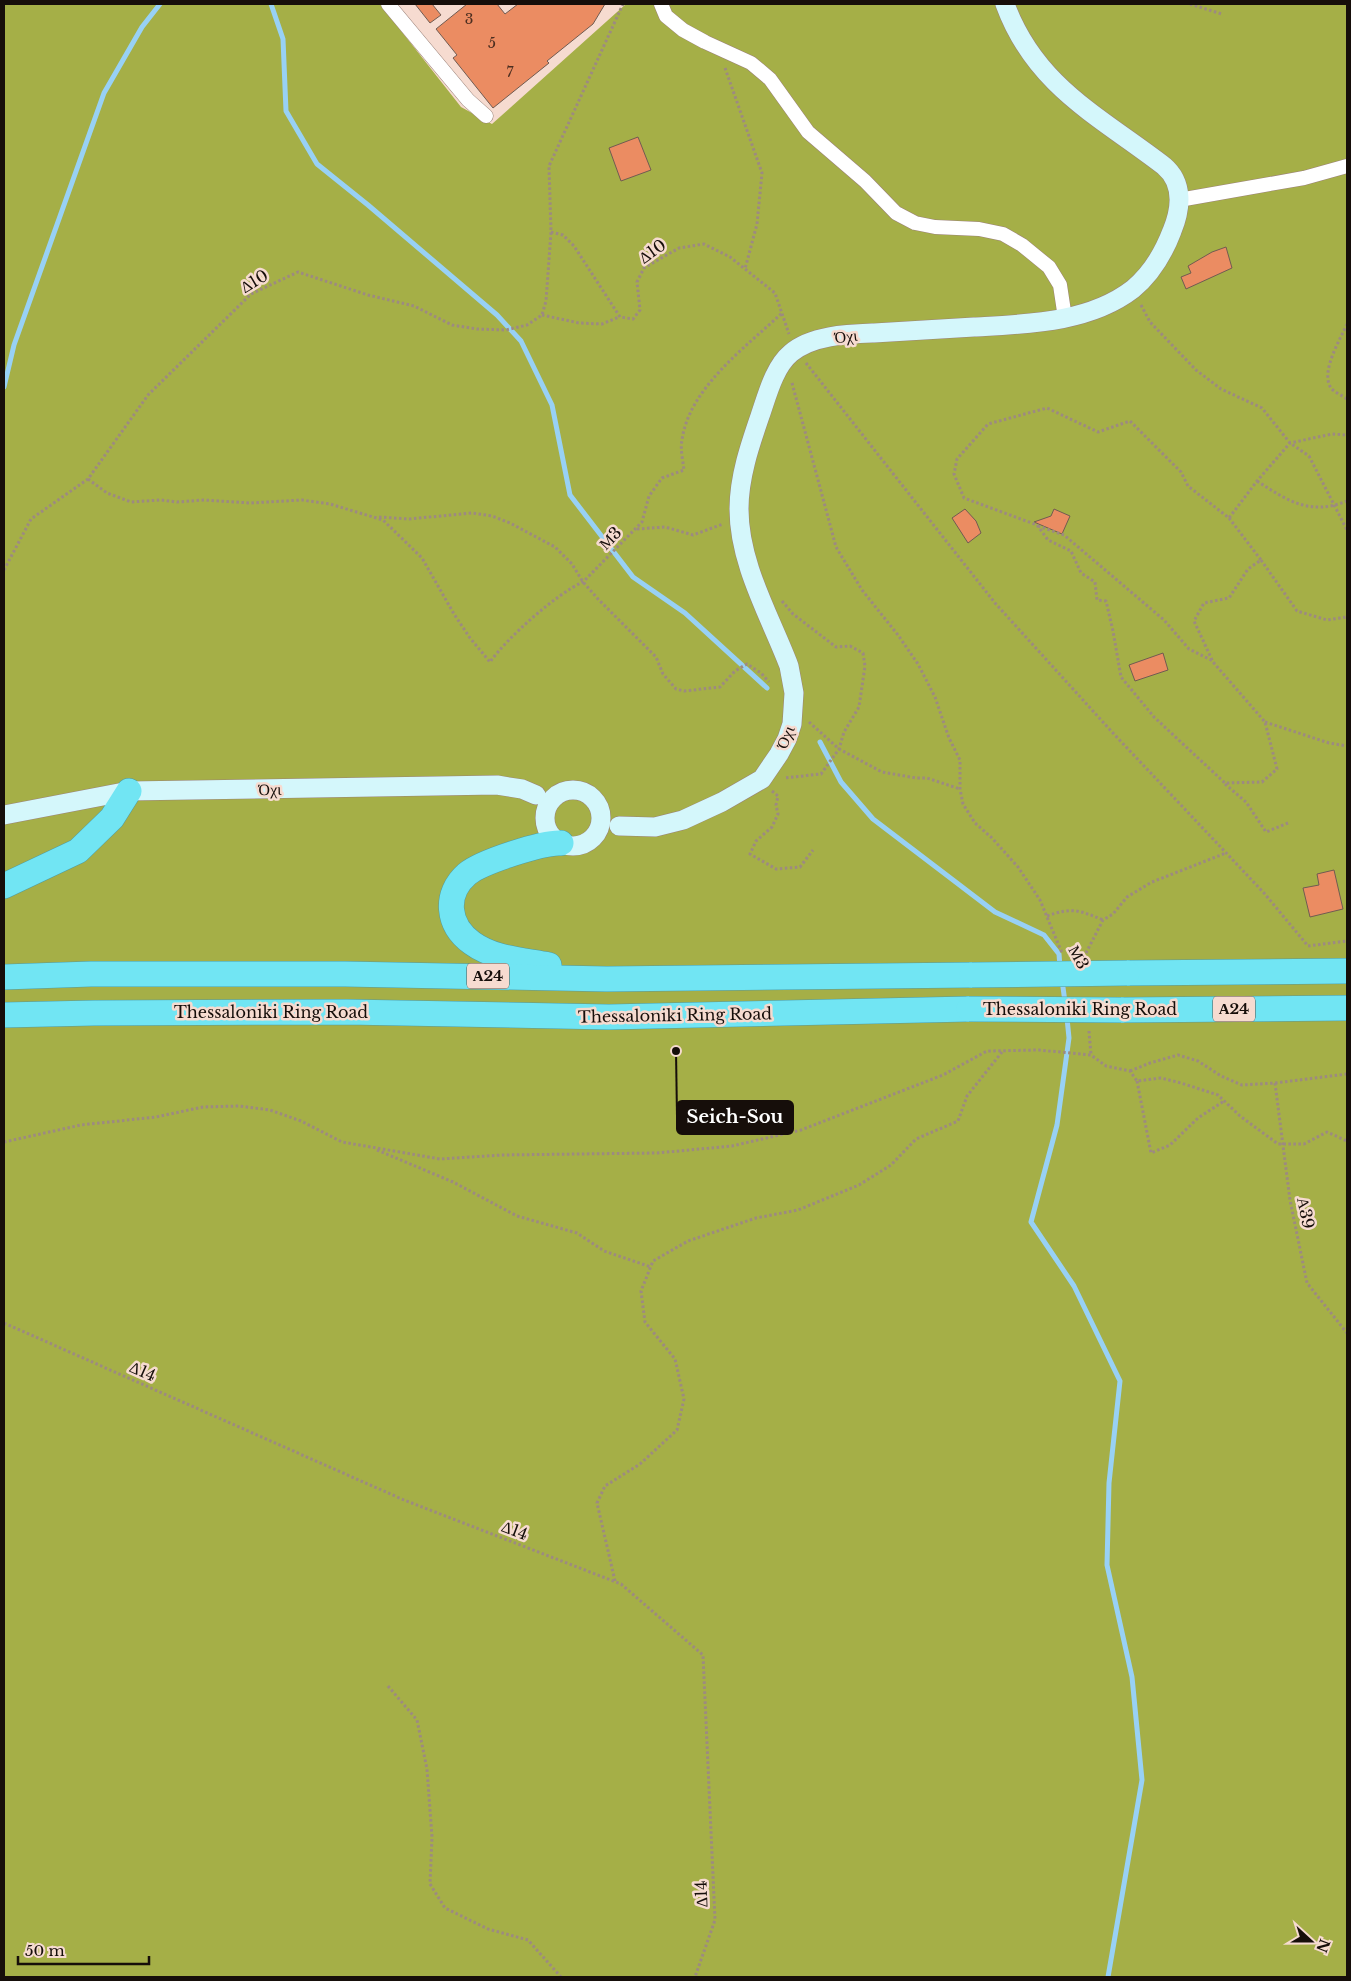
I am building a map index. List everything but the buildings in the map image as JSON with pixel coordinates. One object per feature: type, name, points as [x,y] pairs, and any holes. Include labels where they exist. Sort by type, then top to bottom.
[{"type":"highway","points":[[4,886],[78,851],[112,818],[129,791]]},
{"type":"highway","points":[[561,843],[550,843],[536,847],[475,868],[456,888],[451,906],[452,919],[472,943],[498,955],[607,978]]},
{"type":"highway","name":"Thessaloniki Ring Road","points":[[4,977],[101,974],[345,974],[607,978],[1347,971]]},
{"type":"highway","name":"Thessaloniki Ring Road","points":[[4,1015],[94,1012],[347,1012],[609,1017],[969,1009],[1347,1008]]},
{"type":"main road","name":"Όχι","points":[[594,837],[604,830],[619,826],[655,827],[683,820],[722,802],[762,779],[787,739],[794,709],[793,681],[789,666],[753,576],[740,518],[740,500],[743,477],[758,424],[780,366],[789,354],[812,342],[852,334],[995,326],[1065,318],[1088,312],[1117,299],[1142,280],[1160,256],[1170,236],[1178,213],[1179,200],[1176,182],[1167,168],[1069,96],[1044,72],[1020,36],[1005,4]]},
{"type":"main road","name":"Όχι","points":[[4,815],[129,791],[497,785],[536,795],[550,796],[563,793]]},
{"type":"main road","points":[[546,813],[555,798],[563,793],[581,792],[596,802],[600,810],[610,821],[619,826]]},
{"type":"main road","points":[[536,795],[543,803],[549,831],[561,843],[570,846],[579,846],[594,837],[599,829],[601,820],[600,810]]},
{"type":"street","points":[[388,4],[468,100],[486,116]]},
{"type":"street","points":[[661,4],[666,16],[683,30],[751,63],[770,79],[808,132],[865,181],[896,213],[915,224],[935,228],[979,229],[1003,234],[1022,245],[1049,267],[1060,285],[1065,318]]},
{"type":"street","points":[[1179,200],[1304,178],[1347,166]]},
{"type":"path","points":[[551,232],[563,235],[574,246],[620,317],[602,324],[579,323],[542,315],[546,300],[551,232],[549,166],[623,4]]},
{"type":"path","points":[[1190,4],[1222,14]]},
{"type":"path","points":[[719,48],[762,173],[757,224],[745,269]]},
{"type":"path","name":"Δ10","points":[[620,317],[633,319],[640,310],[637,282],[644,268],[679,248],[704,244],[730,257],[775,293],[795,350]]},
{"type":"path","name":"Δ10","points":[[4,570],[31,519],[88,479],[148,396],[251,294],[298,272],[368,295],[414,306],[452,325],[477,329],[506,330],[527,325],[542,315]]},
{"type":"path","points":[[1145,313],[1150,322],[1196,370],[1222,389],[1262,408],[1290,443],[1308,456],[1347,530]]},
{"type":"path","name":"Μ3","points":[[376,517],[383,520],[422,558],[454,614],[470,638],[490,662],[500,648],[537,614],[583,582],[642,522],[649,496],[662,478],[684,470],[681,441],[687,420],[701,395],[728,362],[782,314]]},
{"type":"path","points":[[1347,324],[1327,374],[1331,388],[1347,399]]},
{"type":"path","points":[[795,350],[792,385],[799,405],[836,547],[862,590],[898,635],[918,664],[935,697],[949,738],[960,760],[960,790],[927,778],[882,772],[839,749],[803,715]]},
{"type":"path","points":[[795,350],[995,603],[1112,732],[1264,893],[1308,946],[1347,941]]},
{"type":"path","points":[[1213,662],[1190,649],[1164,620],[1064,535],[964,498],[954,474],[957,459],[988,424],[1047,408],[1098,432],[1130,421],[1181,472],[1188,486],[1229,518],[1297,611],[1327,620],[1347,618]]},
{"type":"path","points":[[1229,518],[1257,481],[1290,443],[1332,434],[1347,435]]},
{"type":"path","points":[[88,479],[107,493],[130,502],[204,500],[250,503],[302,500],[330,504],[376,517],[409,519],[472,513],[492,516],[555,547],[572,564],[583,582],[598,599],[656,657],[663,674],[676,689],[684,691],[720,687],[735,671],[747,664],[761,673],[769,682]]},
{"type":"path","points":[[1257,481],[1283,498],[1307,507],[1334,506],[1347,501]]},
{"type":"path","points":[[636,529],[665,527],[693,535],[740,518]]},
{"type":"path","points":[[1037,525],[1048,540],[1071,551],[1081,573],[1095,582],[1097,600],[1106,601],[1121,677],[1154,717],[1246,802],[1266,832],[1288,823]]},
{"type":"path","points":[[1225,783],[1262,782],[1277,769],[1265,722],[1213,662],[1194,621],[1204,603],[1229,598],[1248,569],[1261,560]]},
{"type":"path","points":[[1265,722],[1329,743],[1347,746]]},
{"type":"path","name":"Μ3","points":[[960,790],[963,804],[975,824],[992,838],[1018,867],[1040,900],[1066,960]]},
{"type":"path","points":[[1084,956],[1103,920],[1113,914],[1127,897],[1152,882],[1226,853]]},
{"type":"path","points":[[1047,916],[1064,910],[1082,912],[1103,920]]},
{"type":"path","points":[[1089,1027],[1091,1055]]},
{"type":"path","points":[[4,1142],[81,1125],[156,1117],[203,1107],[239,1106],[270,1110],[300,1121],[342,1142],[440,1159],[511,1155],[656,1153],[732,1146],[801,1130],[943,1075],[987,1051],[1038,1050],[1091,1055],[1106,1066],[1130,1072],[1150,1062],[1178,1055],[1198,1061],[1220,1076],[1242,1085],[1274,1084],[1347,1074]]},
{"type":"path","points":[[615,1581],[597,1502],[605,1486],[640,1464],[677,1430],[684,1399],[675,1359],[645,1322],[641,1291],[653,1261],[688,1241],[756,1218],[798,1210],[859,1186],[891,1165],[916,1139],[958,1121],[967,1096],[1002,1051]]},
{"type":"path","points":[[1130,1072],[1136,1081],[1151,1153],[1170,1144],[1198,1118],[1224,1101]]},
{"type":"path","points":[[1136,1081],[1161,1078],[1218,1095],[1240,1116],[1278,1144],[1304,1144],[1326,1132],[1347,1141]]},
{"type":"path","name":"Α39","points":[[1274,1084],[1290,1200],[1307,1282],[1347,1333]]},
{"type":"path","points":[[372,1148],[453,1182],[517,1216],[577,1233],[604,1251],[651,1267]]},
{"type":"path","name":"Δ14","points":[[4,1323],[404,1500],[615,1581],[703,1655],[714,1920],[695,1977]]},
{"type":"path","points":[[388,1686],[417,1720],[428,1769],[432,1837],[430,1884],[445,1908],[488,1929],[528,1940],[561,1977]]},
{"type":"green space","points":[[4,4],[380,4],[461,107],[492,124],[626,4],[1347,4],[1347,1977],[4,1977]]},
{"type":"waterway","points":[[4,387],[14,345],[104,93],[142,27],[160,4]]},
{"type":"waterway","points":[[271,4],[283,39],[286,111],[317,164],[497,315],[521,341],[552,405],[570,495],[633,577],[685,613],[767,688]]},
{"type":"waterway","points":[[820,742],[841,782],[873,819],[995,912],[1044,935],[1059,954],[1060,967]]},
{"type":"waterway","points":[[1062,980],[1065,1002]]},
{"type":"waterway","points":[[1067,1018],[1069,1038],[1057,1125],[1031,1222],[1074,1286],[1120,1381],[1109,1483],[1107,1565],[1132,1677],[1142,1780],[1108,1977]]},
{"type":"place","name":"Seich-Sou","points":[[676,1051]]}]
